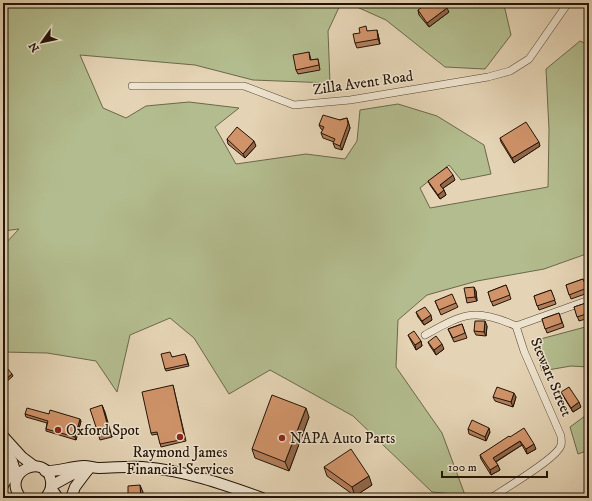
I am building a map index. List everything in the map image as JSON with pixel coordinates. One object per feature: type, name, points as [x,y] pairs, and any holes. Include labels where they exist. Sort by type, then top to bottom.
[{"type":"street","name":"Zilla Avent Road","points":[[132,86],[244,86],[294,105],[350,100],[488,77],[510,71],[529,59],[568,3]]},
{"type":"street","points":[[425,335],[460,317],[470,315],[490,316],[516,326],[589,300]]},
{"type":"street","name":"Stewart Street","points":[[491,498],[547,461],[561,446],[561,436],[524,350],[516,326]]},
{"type":"street","points":[[3,436],[22,457],[34,466],[45,471],[56,471],[75,466],[86,466],[90,469]]},
{"type":"street","points":[[6,451],[14,465],[16,478],[15,483],[17,492],[21,498]]},
{"type":"street","points":[[3,485],[10,471],[10,462],[6,451]]},
{"type":"street","points":[[3,489],[24,469],[34,466]]},
{"type":"street","points":[[45,498],[51,487],[71,475],[90,469],[141,467],[176,471],[217,481],[262,498]]},
{"type":"street","points":[[71,498],[75,487],[90,469]]},
{"type":"street","points":[[45,471],[50,478],[51,487],[58,498]]},
{"type":"street","points":[[11,498],[16,498]]},
{"type":"green space","points":[[3,3],[341,3],[328,31],[330,83],[253,80],[195,65],[80,55],[103,108],[126,118],[146,106],[189,102],[239,108],[215,127],[236,164],[306,154],[345,159],[357,141],[360,110],[398,104],[437,116],[484,145],[491,174],[461,180],[449,165],[420,188],[430,208],[548,187],[549,130],[546,69],[580,41],[589,45],[589,253],[544,269],[477,281],[427,295],[398,320],[396,367],[442,433],[465,495],[432,492],[353,416],[270,370],[229,394],[194,338],[170,318],[130,335],[117,392],[96,361],[47,353],[3,352],[3,246],[19,229],[3,231]]},
{"type":"green space","points":[[348,3],[499,3],[505,9],[511,35],[485,69],[445,67],[386,20]]},
{"type":"green space","points":[[589,326],[589,367],[571,366],[542,371],[533,341]]},
{"type":"green space","points":[[589,413],[589,450],[578,454],[570,427]]},
{"type":"building","points":[[428,3],[444,3],[447,8],[427,23],[418,10]]},
{"type":"building","points":[[366,26],[367,31],[377,30],[378,39],[355,43],[353,34],[360,33],[359,28]]},
{"type":"building","points":[[309,52],[310,60],[318,59],[319,65],[296,70],[293,55]]},
{"type":"building","points":[[323,115],[340,120],[347,118],[348,124],[340,146],[333,143],[335,139],[321,133],[324,127],[319,125]]},
{"type":"building","points":[[526,122],[539,142],[512,158],[500,138]]},
{"type":"building","points":[[237,127],[254,141],[243,154],[227,139]]},
{"type":"building","points":[[447,167],[453,175],[440,185],[444,190],[438,195],[428,181]]},
{"type":"building","points":[[583,279],[587,288],[569,295],[566,285]]},
{"type":"building","points":[[506,285],[510,295],[491,302],[488,292]]},
{"type":"building","points":[[474,287],[475,297],[466,298],[464,288]]},
{"type":"building","points":[[551,290],[555,300],[537,306],[534,296]]},
{"type":"building","points":[[452,294],[456,303],[439,310],[435,301]]},
{"type":"building","points":[[589,302],[589,313],[577,317],[574,307]]},
{"type":"building","points":[[425,307],[431,315],[422,321],[416,312]]},
{"type":"building","points":[[559,313],[562,323],[545,329],[542,319]]},
{"type":"building","points":[[475,321],[485,321],[484,332],[474,331]]},
{"type":"building","points":[[462,324],[465,333],[453,338],[448,329]]},
{"type":"building","points":[[414,331],[421,341],[415,345],[408,335]]},
{"type":"building","points":[[436,336],[442,344],[434,350],[428,342]]},
{"type":"building","points":[[170,352],[172,357],[185,354],[188,364],[165,369],[161,354]]},
{"type":"building","points":[[3,363],[12,374],[3,381]]},
{"type":"building","points":[[173,385],[185,439],[160,444],[157,432],[151,433],[142,392]]},
{"type":"building","points":[[497,387],[514,393],[511,402],[493,397]]},
{"type":"building","points":[[569,387],[579,402],[571,408],[561,392]]},
{"type":"building","name":"NAPA Auto Parts","points":[[272,395],[306,408],[285,462],[252,449]]},
{"type":"building","points":[[102,405],[109,430],[98,433],[90,409]]},
{"type":"building","points":[[27,408],[49,414],[50,410],[80,419],[75,437],[46,429],[48,421],[25,414]]},
{"type":"building","points":[[472,420],[489,428],[485,437],[468,429]]},
{"type":"building","points":[[524,428],[534,444],[526,449],[520,441],[493,458],[498,465],[490,470],[480,455]]},
{"type":"building","points":[[351,449],[369,476],[352,487],[324,467]]},
{"type":"building","points":[[140,485],[141,498],[128,498],[128,486]]},
{"type":"place","name":"Oxford Spot","points":[[58,430]]},
{"type":"place","name":"Raymond James Financial Services","points":[[180,437]]},
{"type":"place","name":"NAPA Auto Parts","points":[[282,438]]}]
